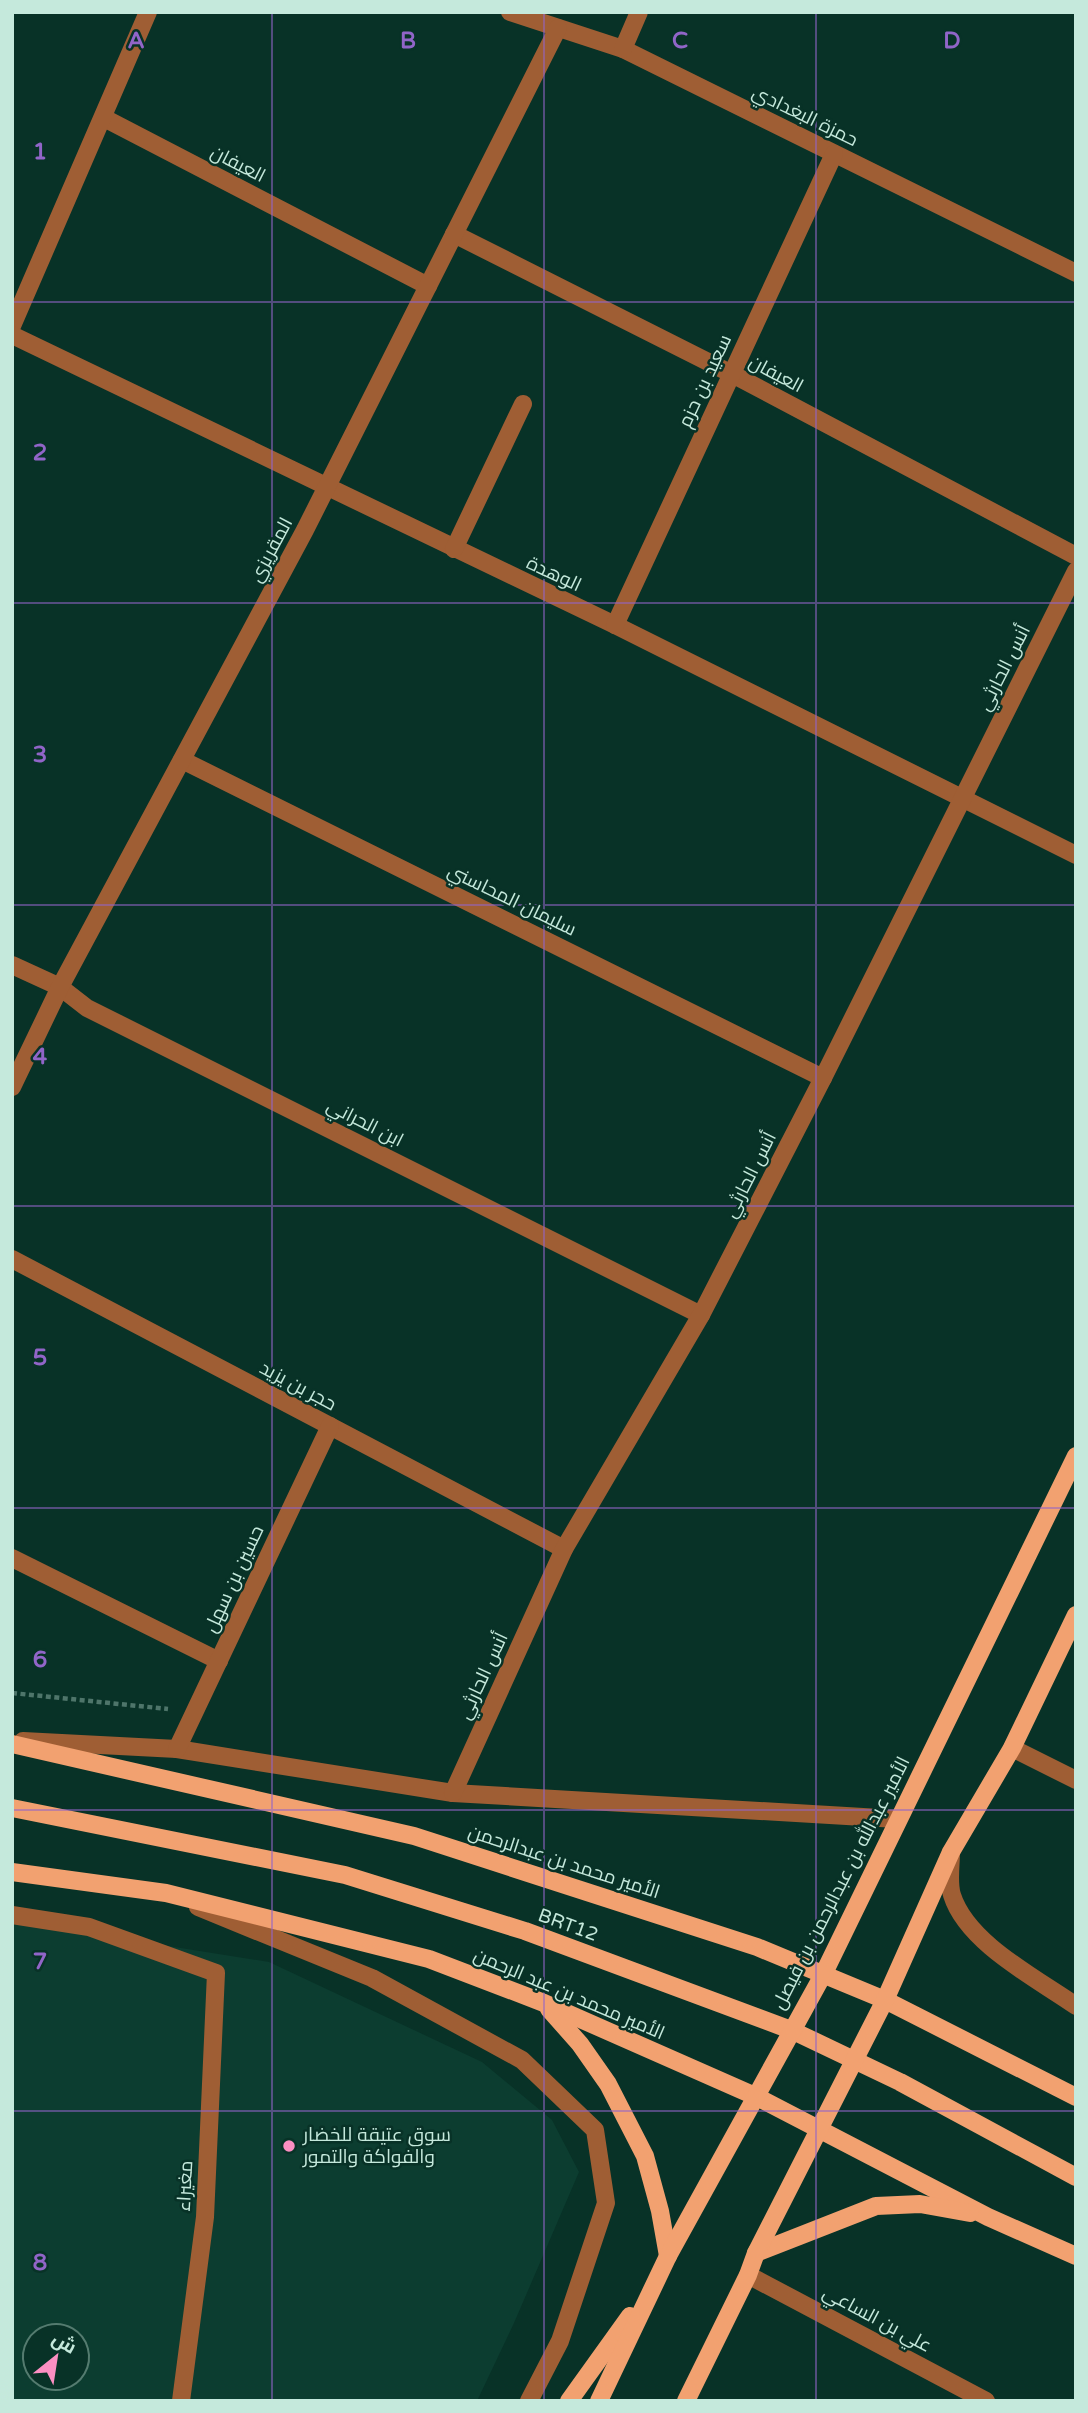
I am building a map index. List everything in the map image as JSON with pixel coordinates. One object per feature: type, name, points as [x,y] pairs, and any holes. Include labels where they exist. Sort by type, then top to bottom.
[{"type":"main road","name":"الأمير عبدالله بن عبدالرحمن بن فيصل","points":[[599,2401],[667,2256],[824,1973],[1076,1456]]},
{"type":"main road","points":[[686,2401],[748,2275],[756,2253],[885,2000],[951,1852],[1012,1748],[1076,1615]]},
{"type":"main road","name":"الأمير محمد بن عبدالرحمن","points":[[12,1743],[414,1836],[757,1947],[885,2000],[1076,2097]]},
{"type":"main road","name":"BRT12","points":[[12,1808],[345,1875],[526,1931],[791,2030],[900,2082],[1076,2177]]},
{"type":"main road","name":"الأمير محمد بن عبد الرحمن","points":[[12,1872],[166,1894],[429,1959],[544,2003],[755,2096],[988,2217],[1076,2256]]},
{"type":"main road","points":[[544,2003],[580,2044],[608,2084],[645,2156],[660,2211],[667,2256]]},
{"type":"main road","points":[[756,2253],[876,2206],[920,2204],[988,2217]]},
{"type":"main road","points":[[569,2401],[655,2283]]},
{"type":"street","points":[[12,326],[148,12]]},
{"type":"street","name":"حمزة البغدادي","points":[[510,12],[623,49],[1076,273]]},
{"type":"street","points":[[623,49],[639,12]]},
{"type":"street","name":"المقريزي","points":[[12,1087],[60,987],[326,488],[558,28]]},
{"type":"street","name":"العيفان","points":[[104,118],[428,286]]},
{"type":"street","name":"سعيد بن حزم","points":[[615,625],[834,154]]},
{"type":"street","name":"العيفان","points":[[454,234],[732,374],[1076,556]]},
{"type":"street","name":"الوهدة","points":[[12,335],[615,625],[1076,855]]},
{"type":"street","points":[[454,549],[523,404]]},
{"type":"street","name":"أنس الحارثي","points":[[453,1793],[564,1549],[701,1315],[823,1078],[1076,572]]},
{"type":"street","name":"سليمان المحاسني","points":[[182,760],[823,1078]]},
{"type":"street","name":"ابن الحراني","points":[[12,965],[60,987],[87,1008],[701,1315]]},
{"type":"street","name":"حجر بن يزيد","points":[[12,1259],[564,1549]]},
{"type":"street","name":"حسين بن سهل","points":[[177,1749],[330,1426]]},
{"type":"street","points":[[12,1558],[219,1661]]},
{"type":"street","name":"الأمير محمد بن عبدالرحمن","points":[[12,1743],[177,1749],[453,1793],[897,1819]]},
{"type":"street","points":[[1012,1748],[1076,1780]]},
{"type":"street","points":[[951,1852],[951,1894],[965,1921],[979,1939],[1076,2006]]},
{"type":"street","points":[[166,1894],[372,1978],[510,2053],[522,2060],[595,2130],[606,2203],[560,2341],[529,2401]]},
{"type":"street","name":"مغيراء","points":[[12,1914],[89,1927],[216,1973],[205,2217],[181,2401]]},
{"type":"street","name":"علي بن الساعي","points":[[748,2275],[986,2401]]},
{"type":"path","points":[[12,1693],[194,1712]]},
{"type":"shaded area","name":"سوق عتيقة للخضار والفواكة والتمور","points":[[12,1921],[269,1962],[482,2062],[552,2120],[579,2172],[477,2401],[12,2401]]},
{"type":"place","name":"سوق عتيقة للخضار والفواكة والتمور","points":[[289,2146]]}]
